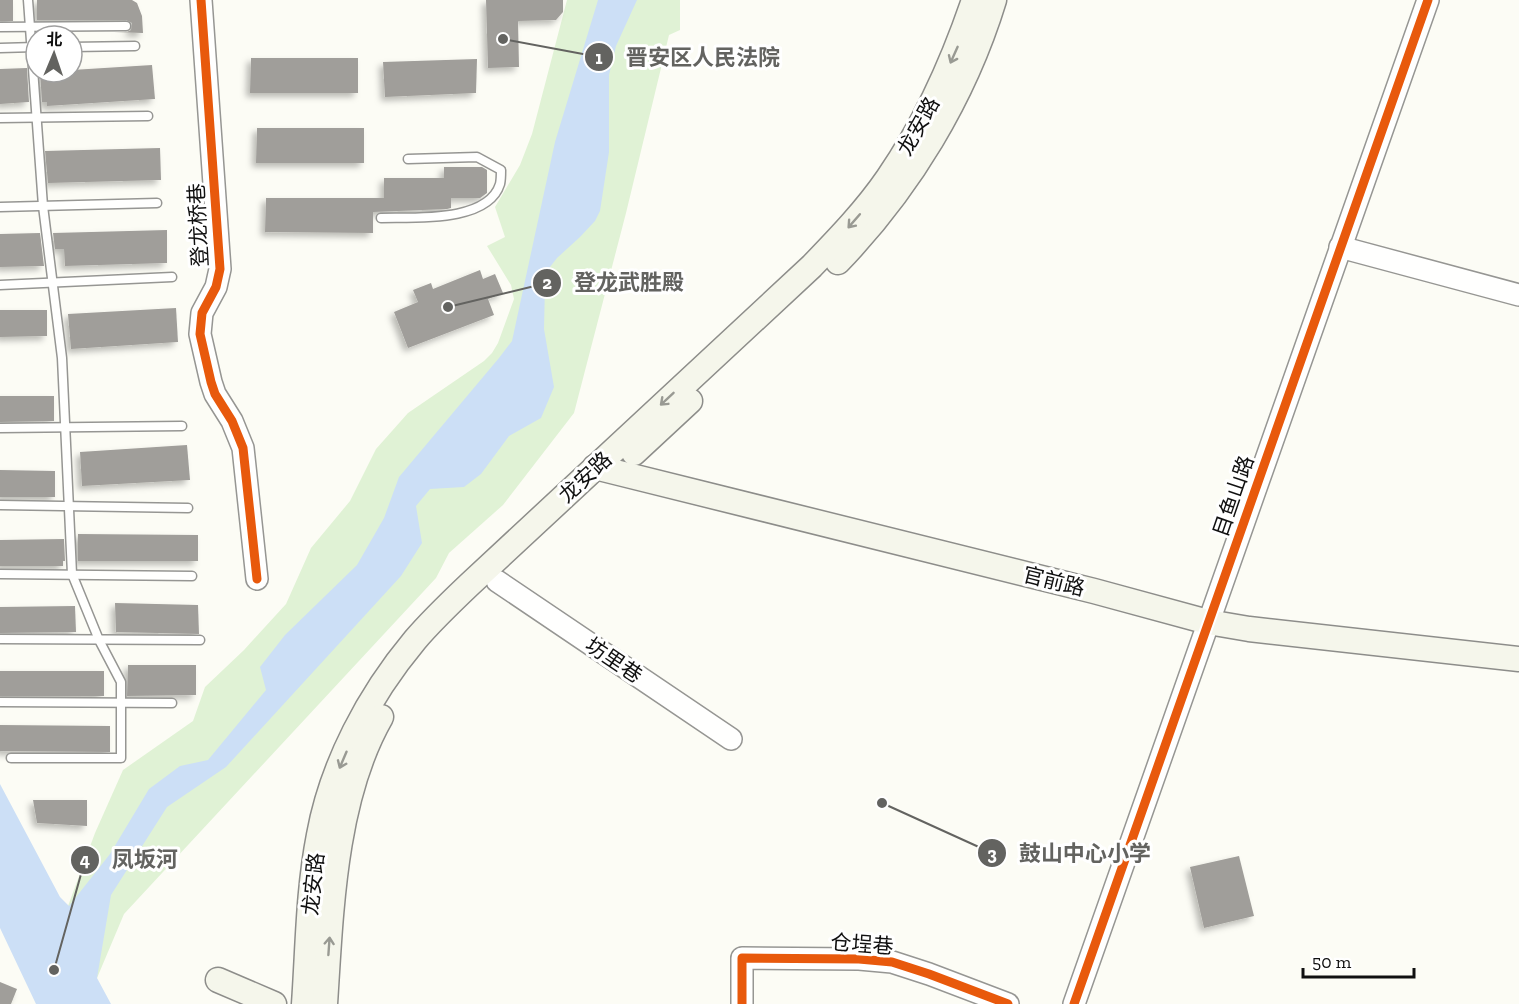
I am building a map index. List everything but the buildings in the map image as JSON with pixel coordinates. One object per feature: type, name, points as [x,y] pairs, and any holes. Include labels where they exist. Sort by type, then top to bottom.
[{"type":"main road","name":"龙安路","points":[[325,1004],[333,892],[353,787],[374,729],[403,682],[435,642],[611,463],[812,266],[872,199],[902,156],[932,102],[962,37],[974,0]]},
{"type":"main road","name":"龙安路","points":[[304,1004],[312,888],[325,807],[361,721],[393,669],[430,623],[838,262],[881,215],[932,141],[983,34],[994,0]]},
{"type":"main road","name":"官前路","points":[[611,463],[1094,591],[1211,614],[1254,615],[1519,644]]},
{"type":"main road","name":"官前路","points":[[1211,614],[1250,629],[1519,659]]},
{"type":"main road","points":[[221,993],[274,1004]]},
{"type":"street","name":"登龙桥巷","points":[[201,0],[220,268],[216,287],[202,313],[200,334],[213,388],[232,421],[243,448],[257,579]]},
{"type":"street","name":"目鱼山路","points":[[1074,1004],[1428,0]]},
{"type":"street","points":[[1340,247],[1519,295]]},
{"type":"street","name":"坊里巷","points":[[497,581],[731,739]]},
{"type":"street","name":"仓埕巷","points":[[742,1004],[742,958],[859,959],[892,962],[1008,1004]]},
{"type":"lane","points":[[28,0],[30,24]]},
{"type":"lane","points":[[84,26],[126,26]]},
{"type":"lane","points":[[0,27],[24,27]]},
{"type":"lane","points":[[84,47],[135,46]]},
{"type":"lane","points":[[0,48],[24,47]]},
{"type":"lane","points":[[11,758],[121,758],[122,682],[99,640],[72,574],[62,358],[43,206],[36,84]]},
{"type":"lane","points":[[0,118],[148,116]]},
{"type":"lane","points":[[381,218],[459,215],[489,201],[500,185],[501,170],[477,157],[408,159]]},
{"type":"lane","points":[[0,207],[157,203]]},
{"type":"lane","points":[[0,285],[172,278]]},
{"type":"lane","points":[[0,428],[182,426]]},
{"type":"lane","points":[[0,505],[188,508]]},
{"type":"lane","points":[[0,574],[192,576]]},
{"type":"lane","points":[[0,639],[200,640]]},
{"type":"lane","points":[[0,702],[172,704]]},
{"type":"green space","points":[[567,0],[680,0],[680,30],[669,35],[574,413],[503,505],[449,553],[436,578],[124,914],[97,978],[68,906],[95,833],[123,770],[193,721],[205,687],[244,650],[286,604],[311,548],[350,501],[376,449],[408,413],[484,361],[498,343],[514,299],[511,285],[487,246],[505,237],[495,207],[520,165],[532,134]]},
{"type":"water","points":[[598,0],[637,0],[616,46],[609,75],[609,152],[600,211],[595,221],[550,267],[545,285],[544,329],[554,387],[541,418],[509,436],[481,474],[464,487],[430,489],[416,506],[422,543],[401,576],[226,767],[167,807],[111,895],[97,978],[111,1004],[36,1004],[0,928],[0,784],[60,897],[69,906],[110,854],[149,789],[180,766],[208,760],[266,690],[260,667],[285,635],[357,565],[384,518],[399,477],[512,341],[555,142]]},
{"type":"cycle path","points":[[201,0],[220,269],[216,287],[202,313],[200,334],[215,394],[232,421],[243,448],[257,579]]},
{"type":"cycle path","points":[[1074,1004],[1428,0]]},
{"type":"cycle path","points":[[742,1004],[742,958],[859,959],[892,962],[1008,1004]]},
{"type":"place","name":"晋安区人民法院","points":[[503,39]]},
{"type":"place","name":"登龙武胜殿","points":[[448,307]]},
{"type":"place","name":"鼓山中心小学","points":[[882,803]]},
{"type":"place","name":"凤坂河","points":[[54,970]]}]
